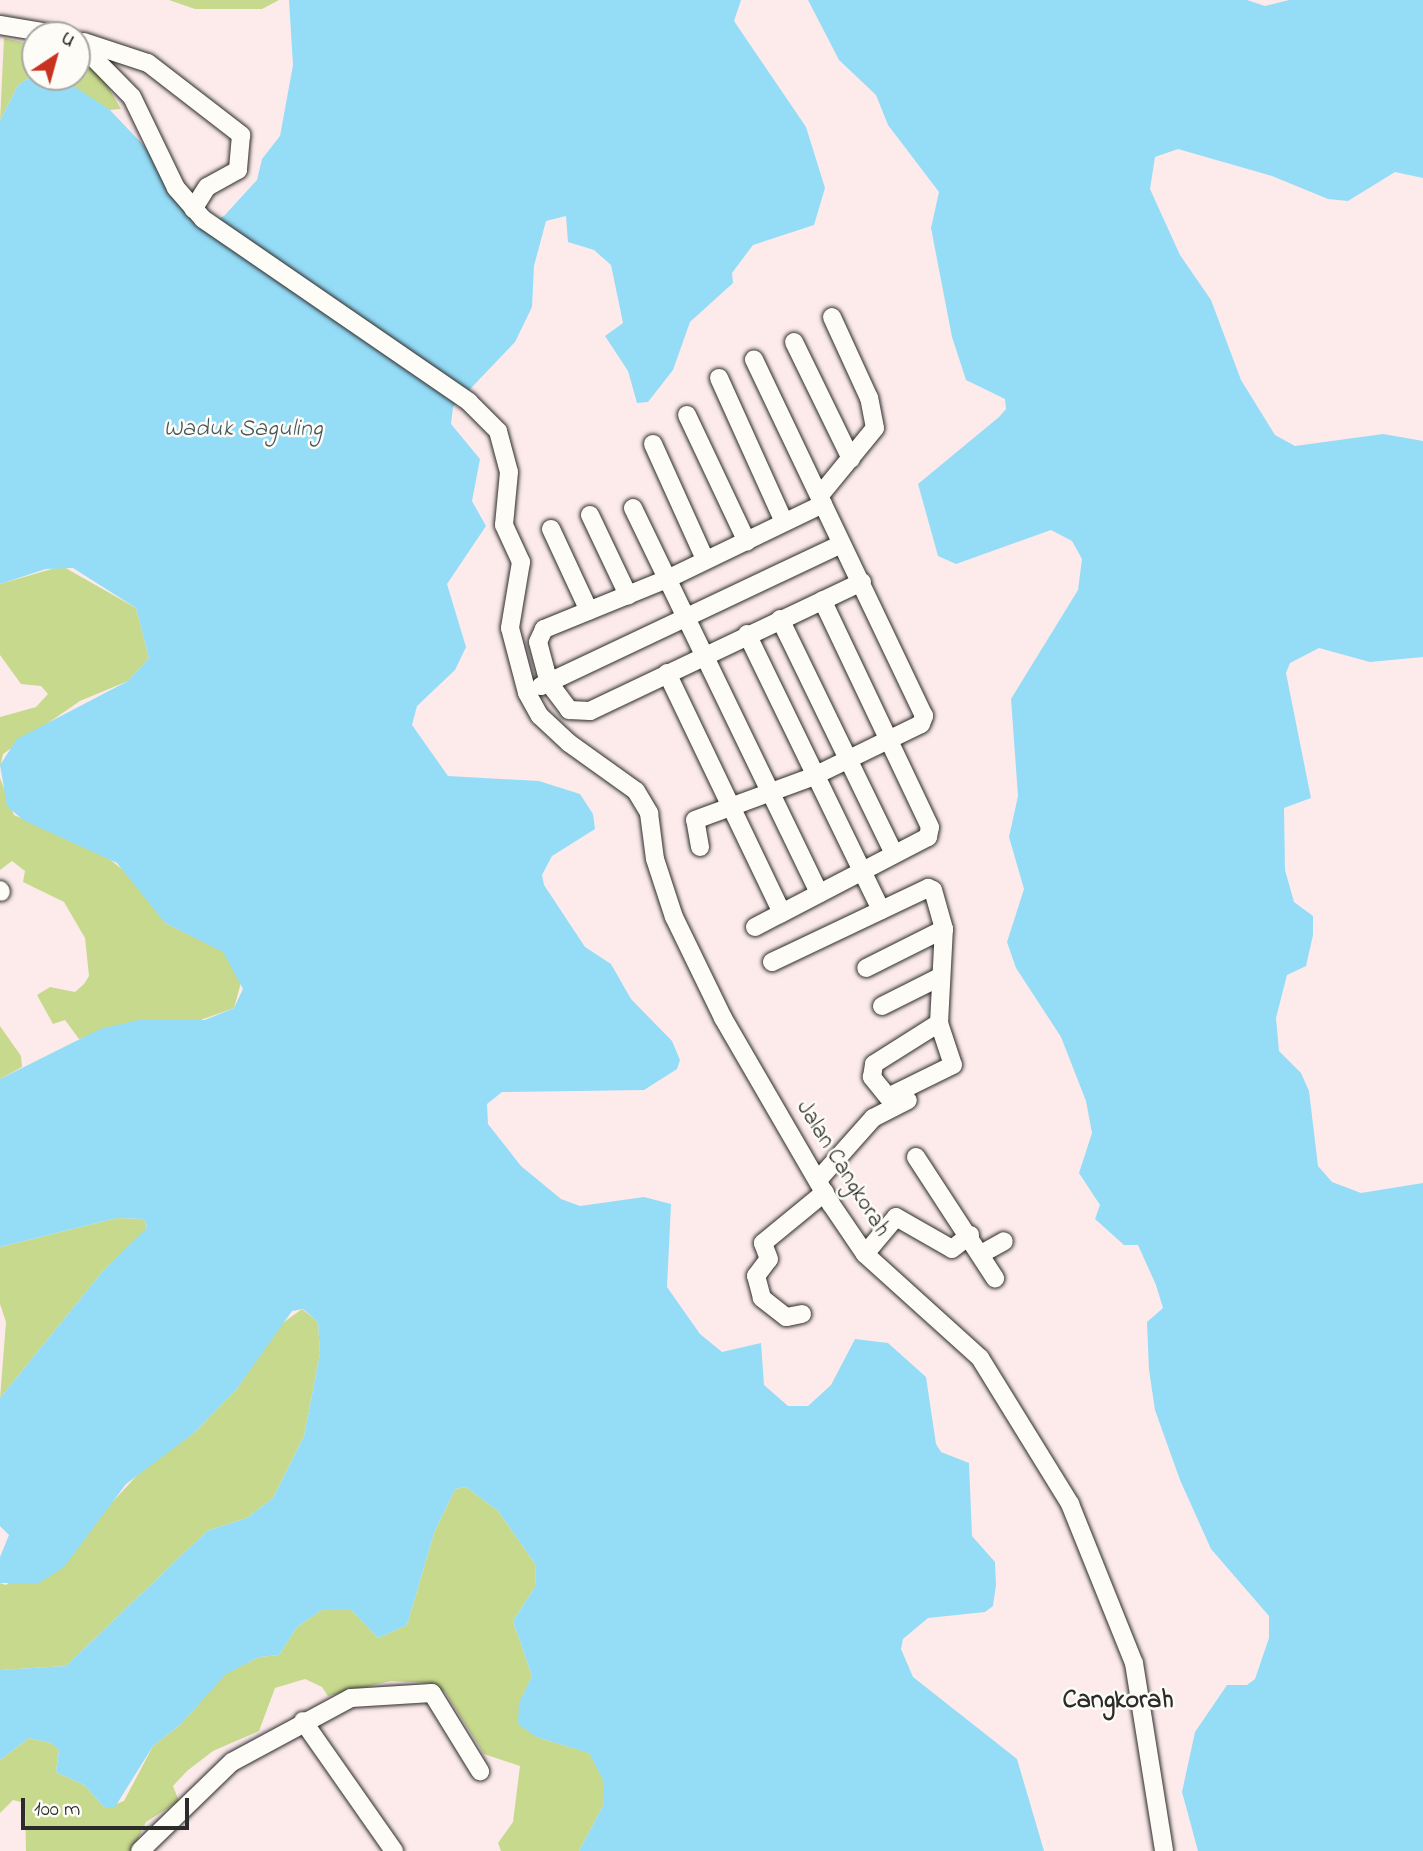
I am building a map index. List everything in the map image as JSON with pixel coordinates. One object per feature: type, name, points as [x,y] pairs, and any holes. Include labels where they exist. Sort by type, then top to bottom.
[{"type":"street","points":[[0,25],[21,28]]},
{"type":"street","points":[[91,45],[148,63],[241,135],[238,170],[207,187],[198,214]]},
{"type":"street","points":[[91,55],[132,97],[176,188],[198,214]]},
{"type":"street","name":"Jalan Cangkorah","points":[[198,214],[465,399],[505,444],[509,472],[503,514],[520,550],[510,628],[527,693],[540,716],[622,778],[643,802],[674,917],[723,1018],[821,1186],[865,1254],[980,1358],[1079,1521],[1134,1662],[1164,1851]]},
{"type":"street","points":[[832,317],[869,398],[875,428],[822,499],[747,542],[705,559],[667,579],[544,629],[538,642],[549,683],[576,712],[590,711],[747,634],[862,582]]},
{"type":"street","points":[[794,342],[851,460]]},
{"type":"street","points":[[700,847],[695,820],[772,788],[812,777],[921,724],[924,716],[754,359]]},
{"type":"street","points":[[719,378],[784,522]]},
{"type":"street","points":[[687,415],[747,542]]},
{"type":"street","points":[[653,444],[705,559]]},
{"type":"street","points":[[633,508],[703,656],[772,788],[819,893]]},
{"type":"street","points":[[590,515],[628,595]]},
{"type":"street","points":[[551,529],[589,611]]},
{"type":"street","points":[[527,693],[841,544]]},
{"type":"street","points":[[755,927],[928,837],[930,827],[822,600]]},
{"type":"street","points":[[780,619],[894,854]]},
{"type":"street","points":[[747,634],[812,777],[881,910]]},
{"type":"street","points":[[667,673],[782,913]]},
{"type":"street","points":[[772,962],[928,888],[944,929],[939,1023],[953,1065],[888,1097],[872,1077],[874,1064],[939,1023]]},
{"type":"street","points":[[866,968],[944,929]]},
{"type":"street","points":[[882,1006],[940,976]]},
{"type":"street","points":[[802,1314],[786,1317],[762,1298],[756,1276],[769,1259],[763,1243],[821,1186],[873,1118],[914,1098]]},
{"type":"street","points":[[916,1157],[970,1235],[995,1278]]},
{"type":"street","points":[[865,1254],[896,1217],[952,1249],[970,1235]]},
{"type":"street","points":[[981,1254],[1004,1241]]},
{"type":"street","points":[[144,1849],[232,1762],[303,1721],[351,1698],[427,1690],[443,1704],[480,1771]]},
{"type":"street","points":[[303,1721],[394,1851]]},
{"type":"green space","points":[[169,0],[279,0],[262,9],[195,9]]},
{"type":"green space","points":[[4,38],[21,42],[21,83],[0,121]]},
{"type":"green space","points":[[91,68],[101,75],[121,109],[110,110],[76,91],[91,91]]},
{"type":"green space","points":[[62,566],[136,608],[149,658],[128,681],[80,701],[3,754],[0,767],[0,717],[36,707],[48,694],[41,686],[21,684],[0,655],[0,584]]},
{"type":"green space","points":[[0,778],[14,815],[102,853],[133,878],[165,923],[223,951],[242,979],[234,1008],[195,1022],[143,1019],[79,1039],[65,1020],[53,1024],[37,995],[50,987],[75,992],[84,984],[89,976],[85,938],[64,902],[23,882],[25,871],[12,861],[0,870]]},
{"type":"green space","points":[[0,1026],[21,1056],[22,1067],[0,1079]]},
{"type":"green space","points":[[117,1218],[144,1219],[147,1229],[103,1271],[0,1398],[6,1322],[0,1304],[0,1247]]},
{"type":"green space","points":[[302,1309],[318,1322],[320,1354],[304,1436],[273,1498],[247,1518],[207,1531],[66,1666],[0,1670],[0,1583],[6,1585],[105,1510],[142,1470],[194,1433],[236,1390],[280,1325]]},
{"type":"green space","points":[[466,1487],[498,1511],[536,1565],[535,1587],[513,1621],[532,1676],[519,1704],[536,1737],[590,1753],[604,1782],[604,1804],[579,1851],[501,1851],[498,1843],[513,1822],[520,1766],[484,1754],[445,1692],[430,1683],[391,1681],[328,1696],[322,1687],[305,1679],[275,1688],[259,1731],[213,1751],[187,1771],[173,1786],[179,1801],[146,1822],[132,1851],[26,1851],[25,1803],[13,1800],[0,1813],[0,1760],[29,1738],[51,1743],[59,1750],[56,1772],[84,1785],[105,1808],[124,1801],[153,1746],[181,1724],[226,1673],[259,1657],[279,1655],[297,1627],[323,1609],[350,1609],[378,1638],[407,1625],[434,1533],[455,1489]]},
{"type":"water","name":"Waduk Saguling","points":[[289,0],[741,0],[734,21],[806,127],[825,188],[814,225],[753,245],[732,273],[733,283],[690,322],[673,370],[648,402],[637,403],[628,371],[605,336],[623,323],[611,265],[594,250],[568,242],[566,216],[546,221],[534,266],[532,307],[515,342],[453,407],[451,424],[480,459],[472,501],[486,526],[447,584],[466,647],[455,670],[417,706],[412,725],[448,776],[539,781],[580,794],[593,814],[595,829],[552,856],[542,875],[544,885],[585,947],[611,964],[631,999],[672,1041],[680,1060],[677,1069],[644,1090],[502,1092],[487,1104],[488,1124],[521,1166],[561,1199],[580,1206],[644,1197],[671,1204],[667,1287],[700,1334],[722,1352],[761,1343],[764,1385],[788,1406],[808,1406],[831,1385],[855,1339],[888,1343],[926,1377],[936,1444],[941,1452],[969,1463],[972,1536],[995,1562],[996,1585],[993,1606],[985,1612],[928,1618],[903,1639],[901,1649],[913,1677],[1017,1759],[1044,1851],[579,1851],[604,1804],[604,1782],[589,1753],[536,1737],[518,1724],[519,1703],[532,1676],[513,1621],[535,1587],[536,1565],[498,1511],[466,1487],[455,1489],[434,1533],[407,1625],[378,1638],[350,1609],[323,1609],[297,1627],[279,1655],[259,1657],[226,1674],[181,1724],[153,1746],[115,1807],[105,1808],[84,1785],[56,1772],[59,1750],[51,1743],[29,1738],[0,1760],[0,1670],[66,1666],[207,1531],[247,1518],[273,1498],[304,1436],[320,1354],[318,1322],[303,1309],[292,1311],[236,1390],[194,1433],[126,1484],[64,1567],[39,1583],[0,1583],[0,1557],[9,1535],[0,1526],[0,1398],[103,1271],[147,1228],[144,1219],[117,1218],[0,1247],[0,1079],[100,1029],[143,1019],[205,1020],[234,1008],[243,989],[223,952],[165,923],[117,863],[23,820],[7,806],[0,765],[17,739],[128,681],[149,658],[136,608],[73,568],[46,569],[0,584],[0,121],[21,83],[21,91],[81,91],[110,110],[147,149],[204,226],[224,216],[257,180],[262,159],[280,136],[293,65]]},
{"type":"water","points":[[808,0],[1247,0],[1265,6],[1289,0],[1423,0],[1423,178],[1395,172],[1348,201],[1328,199],[1272,176],[1178,149],[1155,157],[1150,189],[1180,255],[1211,300],[1241,380],[1275,435],[1295,446],[1383,434],[1423,441],[1423,657],[1370,662],[1319,648],[1290,663],[1286,673],[1311,798],[1284,808],[1285,870],[1294,902],[1313,916],[1313,935],[1306,966],[1287,975],[1276,1018],[1279,1051],[1301,1073],[1309,1091],[1318,1166],[1332,1182],[1361,1193],[1423,1183],[1423,1851],[1198,1851],[1182,1792],[1195,1732],[1227,1685],[1247,1685],[1255,1679],[1269,1638],[1269,1616],[1211,1549],[1180,1480],[1155,1410],[1149,1370],[1147,1322],[1163,1308],[1156,1285],[1138,1245],[1124,1245],[1095,1219],[1100,1205],[1079,1173],[1092,1133],[1086,1101],[1061,1037],[1016,968],[1007,942],[1024,889],[1009,837],[1018,796],[1011,699],[1078,590],[1082,559],[1072,541],[1051,530],[956,564],[938,556],[918,484],[999,417],[1006,409],[1005,399],[966,380],[952,337],[931,228],[939,192],[888,125],[876,95],[839,60]]},
{"type":"district","name":"Cangkorah","points":[[1118,1702]]}]
